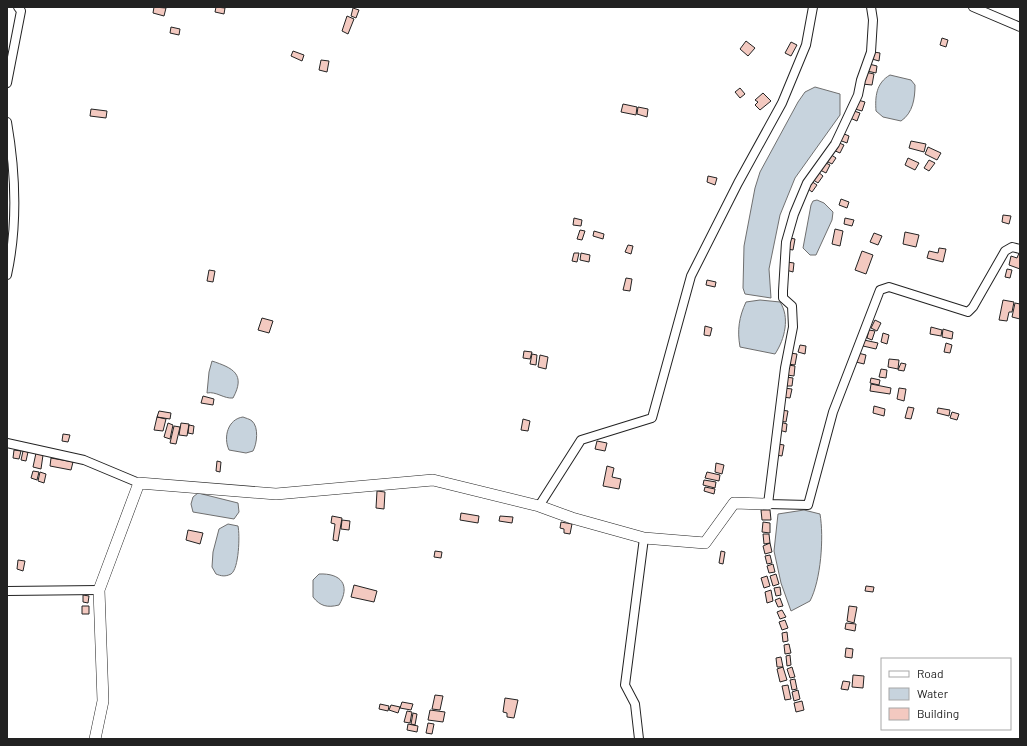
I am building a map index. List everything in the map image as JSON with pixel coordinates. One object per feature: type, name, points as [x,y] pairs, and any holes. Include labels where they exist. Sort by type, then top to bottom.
[{"type":"street","points":[[7,84],[21,11],[18,7]]},
{"type":"street","points":[[539,506],[581,440],[652,418],[691,276],[738,183],[782,103],[806,45],[814,7]]},
{"type":"street","points":[[768,504],[785,368],[793,327],[792,306],[783,298],[782,291],[786,242],[794,214],[807,183],[835,144],[858,95],[860,80],[871,52],[873,20],[871,7]]},
{"type":"street","points":[[973,7],[1020,27]]},
{"type":"street","points":[[7,122],[12,153],[14,185],[14,243],[7,275]]},
{"type":"street","points":[[7,443],[84,460],[138,483],[276,494],[434,480],[539,506],[572,518],[644,538],[705,543],[734,503],[808,505],[833,412],[880,290],[889,287],[968,312],[974,307],[1005,251],[1012,247],[1020,249]]},
{"type":"street","points":[[95,739],[103,701],[99,590],[138,483]]},
{"type":"street","points":[[639,739],[635,704],[625,685],[644,538]]},
{"type":"street","points":[[7,591],[99,590]]},
{"type":"water","points":[[890,75],[911,80],[915,85],[914,100],[911,110],[901,121],[883,117],[876,111],[877,91],[885,78]]},
{"type":"water","points":[[815,87],[840,94],[840,115],[795,178],[780,215],[769,269],[771,298],[745,294],[743,288],[744,246],[755,188],[760,172],[798,102],[805,92]]},
{"type":"water","points":[[817,200],[824,203],[833,212],[832,220],[816,255],[810,255],[803,248],[811,205],[813,201]]},
{"type":"water","points":[[760,300],[780,302],[785,314],[784,335],[775,354],[740,347],[740,318],[746,302]]},
{"type":"water","points":[[212,361],[231,369],[238,378],[237,390],[233,398],[214,393],[207,393],[209,372]]},
{"type":"water","points":[[243,417],[252,421],[256,427],[256,444],[253,451],[246,453],[229,450],[227,445],[227,434],[230,425],[238,418]]},
{"type":"water","points":[[198,493],[238,503],[239,512],[234,519],[193,512],[191,504],[193,497]]},
{"type":"water","points":[[804,510],[820,514],[822,534],[821,558],[817,582],[810,601],[791,611],[781,583],[774,551],[778,514]]},
{"type":"water","points":[[228,524],[238,526],[238,552],[234,571],[227,576],[223,576],[216,574],[212,567],[213,552],[219,529]]},
{"type":"water","points":[[319,574],[333,576],[342,582],[344,592],[339,605],[324,606],[313,597],[313,580]]},
{"type":"building","points":[[154,7],[166,8],[164,16],[153,13]]},
{"type":"building","points":[[216,7],[225,8],[224,14],[215,12]]},
{"type":"building","points":[[353,8],[359,10],[356,18],[351,16]]},
{"type":"building","points":[[347,16],[354,19],[348,34],[342,31]]},
{"type":"building","points":[[171,27],[180,29],[179,35],[170,33]]},
{"type":"building","points":[[942,38],[948,40],[946,47],[940,45]]},
{"type":"building","points":[[746,41],[755,48],[748,56],[740,49]]},
{"type":"building","points":[[791,42],[797,45],[791,56],[785,53]]},
{"type":"building","points":[[293,51],[304,55],[302,61],[291,56]]},
{"type":"building","points":[[874,52],[880,53],[879,61],[872,59]]},
{"type":"building","points":[[321,60],[329,61],[327,72],[319,70]]},
{"type":"building","points":[[869,64],[877,66],[876,73],[867,71]]},
{"type":"building","points":[[865,72],[874,74],[872,85],[862,84]]},
{"type":"building","points":[[740,88],[745,94],[740,98],[735,92]]},
{"type":"building","points":[[763,93],[771,101],[760,110],[755,105],[758,102],[755,100]]},
{"type":"building","points":[[858,100],[865,102],[862,111],[855,109]]},
{"type":"building","points":[[623,104],[637,107],[636,115],[621,112]]},
{"type":"building","points":[[638,107],[648,109],[647,117],[637,114]]},
{"type":"building","points":[[91,109],[107,111],[106,118],[90,116]]},
{"type":"building","points":[[854,111],[860,113],[857,121],[850,118]]},
{"type":"building","points":[[842,133],[849,136],[847,143],[839,140]]},
{"type":"building","points":[[911,141],[926,144],[924,152],[909,148]]},
{"type":"building","points":[[837,142],[844,145],[840,153],[833,150]]},
{"type":"building","points":[[928,147],[941,153],[937,160],[925,154]]},
{"type":"building","points":[[830,154],[836,158],[832,164],[826,161]]},
{"type":"building","points":[[908,158],[919,163],[915,170],[905,165]]},
{"type":"building","points":[[929,160],[935,163],[929,171],[924,168]]},
{"type":"building","points":[[824,162],[830,165],[826,173],[820,170]]},
{"type":"building","points":[[817,171],[823,176],[818,183],[812,179]]},
{"type":"building","points":[[708,176],[717,178],[715,185],[707,182]]},
{"type":"building","points":[[811,181],[817,185],[812,192],[807,188]]},
{"type":"building","points":[[841,199],[849,202],[847,208],[839,205]]},
{"type":"building","points":[[1003,215],[1011,216],[1009,224],[1002,222]]},
{"type":"building","points":[[574,218],[582,220],[581,226],[573,225]]},
{"type":"building","points":[[845,218],[854,220],[852,226],[844,224]]},
{"type":"building","points":[[835,229],[843,231],[840,246],[832,244]]},
{"type":"building","points":[[580,230],[585,231],[582,240],[577,239]]},
{"type":"building","points":[[594,231],[604,234],[603,239],[593,236]]},
{"type":"building","points":[[905,232],[919,235],[916,247],[903,244]]},
{"type":"building","points":[[874,233],[882,236],[878,245],[870,242]]},
{"type":"building","points":[[790,238],[795,239],[793,250],[787,249]]},
{"type":"building","points":[[628,245],[633,246],[631,254],[625,252]]},
{"type":"building","points":[[939,248],[946,249],[943,262],[927,258],[929,251],[938,253]]},
{"type":"building","points":[[862,251],[873,255],[866,274],[855,270]]},
{"type":"building","points":[[574,253],[579,253],[577,262],[572,261]]},
{"type":"building","points":[[581,253],[590,255],[589,262],[580,260]]},
{"type":"building","points":[[1019,253],[1020,269],[1009,265],[1011,256],[1017,258]]},
{"type":"building","points":[[787,262],[794,263],[793,272],[786,270]]},
{"type":"building","points":[[1007,269],[1012,270],[1010,278],[1005,277]]},
{"type":"building","points":[[209,270],[215,271],[213,282],[207,281]]},
{"type":"building","points":[[626,278],[632,279],[630,291],[623,290]]},
{"type":"building","points":[[707,280],[716,282],[715,287],[706,285]]},
{"type":"building","points":[[1003,300],[1014,302],[1012,312],[1009,312],[1007,321],[999,320]]},
{"type":"building","points":[[1015,303],[1020,304],[1020,319],[1012,317]]},
{"type":"building","points":[[262,318],[273,321],[269,333],[258,330]]},
{"type":"building","points":[[875,320],[881,323],[877,331],[871,328]]},
{"type":"building","points":[[705,326],[712,328],[710,336],[704,335]]},
{"type":"building","points":[[931,327],[942,330],[941,336],[930,334]]},
{"type":"building","points":[[943,329],[953,332],[952,339],[942,337]]},
{"type":"building","points":[[869,330],[875,331],[872,340],[867,338]]},
{"type":"building","points":[[883,333],[889,335],[887,344],[881,342]]},
{"type":"building","points":[[864,340],[878,343],[876,349],[863,346]]},
{"type":"building","points":[[946,343],[952,345],[950,353],[944,352]]},
{"type":"building","points":[[800,345],[806,346],[805,354],[798,352]]},
{"type":"building","points":[[524,351],[532,352],[530,359],[523,358]]},
{"type":"building","points":[[790,353],[797,354],[795,365],[788,364]]},
{"type":"building","points":[[858,353],[866,355],[864,364],[856,362]]},
{"type":"building","points":[[532,354],[537,355],[536,365],[530,364]]},
{"type":"building","points":[[540,355],[548,357],[546,369],[538,367]]},
{"type":"building","points":[[889,359],[899,360],[898,369],[888,367]]},
{"type":"building","points":[[901,363],[906,364],[904,371],[898,370]]},
{"type":"building","points":[[788,365],[795,366],[794,376],[787,375]]},
{"type":"building","points":[[881,369],[887,370],[886,378],[879,377]]},
{"type":"building","points":[[786,377],[793,378],[792,386],[785,386]]},
{"type":"building","points":[[871,378],[880,380],[879,385],[870,383]]},
{"type":"building","points":[[871,384],[891,388],[890,394],[870,391]]},
{"type":"building","points":[[784,388],[792,389],[790,398],[783,397]]},
{"type":"building","points":[[899,388],[906,389],[904,401],[897,399]]},
{"type":"building","points":[[203,396],[214,399],[213,405],[201,403]]},
{"type":"building","points":[[874,406],[885,409],[884,416],[873,413]]},
{"type":"building","points":[[908,407],[914,408],[911,419],[905,418]]},
{"type":"building","points":[[938,408],[950,410],[949,416],[937,413]]},
{"type":"building","points":[[781,410],[788,411],[786,422],[779,421]]},
{"type":"building","points":[[159,411],[171,413],[170,419],[157,417]]},
{"type":"building","points":[[952,412],[959,414],[957,420],[950,418]]},
{"type":"building","points":[[157,417],[166,419],[163,431],[154,430]]},
{"type":"building","points":[[523,419],[530,421],[528,431],[521,430]]},
{"type":"building","points":[[780,422],[787,424],[786,432],[779,430]]},
{"type":"building","points":[[168,423],[173,425],[170,439],[164,437]]},
{"type":"building","points":[[181,423],[189,424],[187,436],[179,435]]},
{"type":"building","points":[[189,425],[194,426],[193,434],[188,433]]},
{"type":"building","points":[[174,426],[180,427],[176,444],[170,443]]},
{"type":"building","points":[[63,434],[70,435],[68,442],[62,441]]},
{"type":"building","points":[[597,441],[607,443],[605,451],[595,449]]},
{"type":"building","points":[[778,444],[784,445],[782,456],[776,455]]},
{"type":"building","points":[[14,450],[21,451],[19,459],[13,458]]},
{"type":"building","points":[[23,451],[28,452],[26,461],[21,460]]},
{"type":"building","points":[[36,453],[43,455],[41,469],[33,467]]},
{"type":"building","points":[[51,458],[73,462],[71,470],[50,466]]},
{"type":"building","points":[[217,461],[221,462],[220,472],[216,471]]},
{"type":"building","points":[[716,463],[724,465],[722,474],[715,472]]},
{"type":"building","points":[[607,466],[614,468],[612,477],[621,479],[619,489],[603,486]]},
{"type":"building","points":[[33,471],[39,472],[37,480],[31,478]]},
{"type":"building","points":[[40,472],[46,474],[44,483],[38,481]]},
{"type":"building","points":[[707,472],[720,475],[719,481],[705,478]]},
{"type":"building","points":[[704,480],[716,482],[715,488],[703,485]]},
{"type":"building","points":[[705,487],[715,489],[714,494],[704,491]]},
{"type":"building","points":[[377,491],[385,492],[384,509],[376,508]]},
{"type":"building","points":[[761,510],[770,510],[771,520],[762,520]]},
{"type":"building","points":[[461,513],[479,516],[478,523],[460,520]]},
{"type":"building","points":[[332,516],[342,518],[338,541],[333,540],[335,524],[331,523]]},
{"type":"building","points":[[500,516],[513,517],[512,523],[499,521]]},
{"type":"building","points":[[342,520],[350,521],[349,530],[341,529]]},
{"type":"building","points":[[561,522],[572,524],[570,534],[564,533],[564,529],[560,528]]},
{"type":"building","points":[[763,522],[770,523],[770,533],[762,532]]},
{"type":"building","points":[[188,530],[203,533],[200,544],[186,540]]},
{"type":"building","points":[[763,534],[769,534],[770,543],[764,544]]},
{"type":"building","points":[[770,543],[772,552],[765,554],[763,546]]},
{"type":"building","points":[[435,551],[442,552],[441,558],[434,557]]},
{"type":"building","points":[[721,551],[725,552],[723,564],[719,563]]},
{"type":"building","points":[[770,555],[772,563],[767,564],[765,556]]},
{"type":"building","points":[[18,560],[25,561],[23,571],[17,569]]},
{"type":"building","points":[[773,564],[775,572],[769,573],[767,566]]},
{"type":"building","points":[[776,574],[779,584],[773,586],[770,576]]},
{"type":"building","points":[[767,576],[770,586],[764,588],[761,578]]},
{"type":"building","points":[[354,585],[377,591],[374,602],[351,597]]},
{"type":"building","points":[[866,586],[874,587],[873,592],[865,591]]},
{"type":"building","points":[[780,587],[781,595],[776,596],[774,588]]},
{"type":"building","points":[[771,590],[773,601],[767,603],[765,592]]},
{"type":"building","points":[[83,595],[89,596],[88,603],[83,602]]},
{"type":"building","points":[[780,598],[783,606],[778,607],[775,600]]},
{"type":"building","points":[[82,606],[89,606],[89,614],[82,614]]},
{"type":"building","points":[[849,606],[857,607],[854,623],[847,621]]},
{"type":"building","points":[[782,610],[786,617],[780,619],[777,612]]},
{"type":"building","points":[[785,620],[788,628],[782,630],[779,622]]},
{"type":"building","points":[[846,623],[856,624],[855,631],[845,629]]},
{"type":"building","points":[[787,632],[788,641],[783,642],[782,633]]},
{"type":"building","points":[[789,644],[791,653],[785,654],[784,645]]},
{"type":"building","points":[[846,648],[853,649],[852,658],[845,657]]},
{"type":"building","points":[[790,655],[791,665],[787,666],[786,656]]},
{"type":"building","points":[[781,657],[783,667],[777,667],[776,658]]},
{"type":"building","points":[[783,667],[787,680],[780,682],[777,669]]},
{"type":"building","points":[[792,667],[795,677],[790,678],[787,669]]},
{"type":"building","points":[[853,675],[864,676],[863,688],[852,687]]},
{"type":"building","points":[[795,679],[797,689],[792,690],[790,680]]},
{"type":"building","points":[[843,681],[850,682],[848,690],[841,689]]},
{"type":"building","points":[[788,685],[791,699],[785,700],[782,686]]},
{"type":"building","points":[[798,690],[800,699],[794,701],[792,692]]},
{"type":"building","points":[[435,695],[443,696],[440,710],[432,709]]},
{"type":"building","points":[[505,698],[518,700],[514,718],[507,717],[507,713],[503,712]]},
{"type":"building","points":[[802,701],[804,710],[796,712],[794,703]]},
{"type":"building","points":[[402,702],[413,704],[411,710],[400,708]]},
{"type":"building","points":[[380,704],[389,706],[388,711],[379,709]]},
{"type":"building","points":[[391,705],[400,707],[398,713],[389,710]]},
{"type":"building","points":[[430,710],[445,712],[443,722],[428,720]]},
{"type":"building","points":[[407,711],[412,712],[410,723],[404,722]]},
{"type":"building","points":[[413,713],[417,714],[415,725],[411,724]]},
{"type":"building","points":[[428,723],[434,724],[432,734],[426,733]]},
{"type":"building","points":[[408,724],[418,726],[417,732],[407,730]]}]
